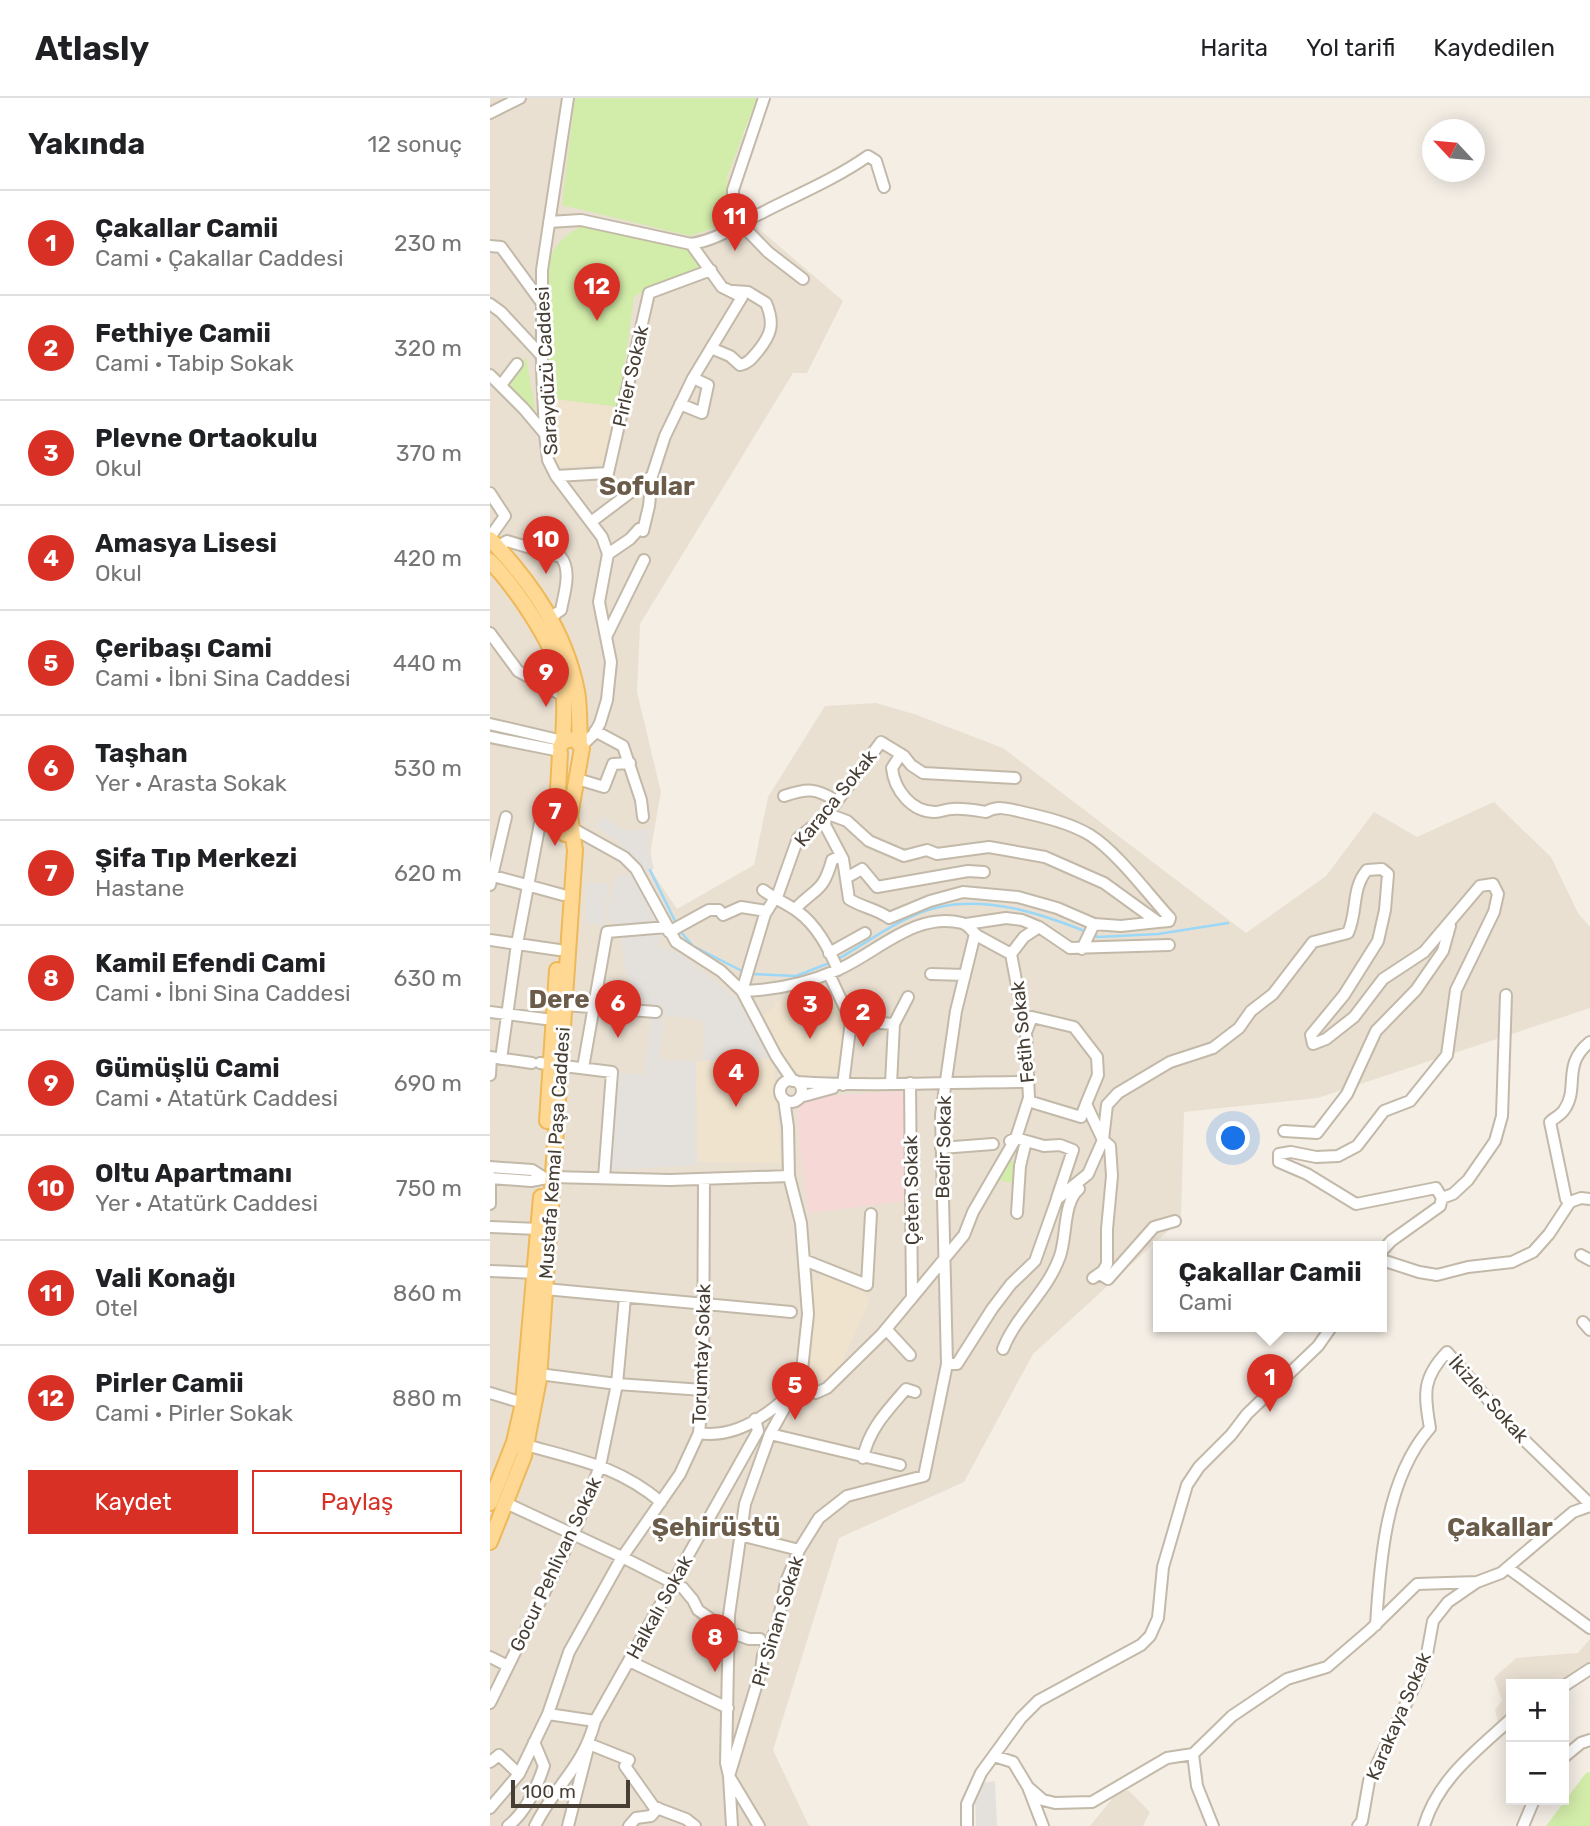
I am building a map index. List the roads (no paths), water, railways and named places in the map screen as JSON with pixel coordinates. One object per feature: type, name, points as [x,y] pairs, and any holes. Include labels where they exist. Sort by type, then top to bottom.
[{"type":"main road","name":"Mustafa Kemal Paşa Caddesi","points":[[492,541],[529,583],[551,617],[569,661],[577,692],[580,749],[570,816],[575,850],[564,1005],[546,1064]]},
{"type":"main road","name":"Mustafa Kemal Paşa Caddesi","points":[[490,561],[506,578],[551,649],[561,676],[564,696],[557,808],[565,827],[566,853],[559,950],[546,1064],[548,1177],[545,1289],[539,1374],[526,1445],[490,1542]]},
{"type":"main road","points":[[561,749],[567,760],[574,760],[580,749]]},
{"type":"main road","name":"Mustafa Kemal Paşa Caddesi","points":[[490,1503],[514,1442],[523,1403],[539,1229],[548,1177]]},
{"type":"street","points":[[490,113],[520,98]]},
{"type":"street","name":"Saraydüzü Caddesi","points":[[568,98],[542,270],[545,433],[548,460],[602,537],[608,554]]},
{"type":"street","points":[[764,98],[733,190],[733,213],[768,252],[803,279]]},
{"type":"street","points":[[549,222],[581,220],[691,244],[707,242],[765,210],[808,192],[845,173],[868,156],[876,161],[884,187]]},
{"type":"street","points":[[580,749],[596,732],[607,700],[611,662],[599,602],[608,554],[630,539],[639,529],[643,531],[652,476],[665,436],[693,378],[742,297],[723,287],[691,244]]},
{"type":"street","points":[[490,246],[501,247],[542,303]]},
{"type":"street","name":"Pirler Sokak","points":[[556,475],[608,473],[649,293],[711,270]]},
{"type":"street","points":[[711,348],[730,356],[740,365],[747,363],[770,336],[771,322],[766,303],[748,292],[731,291]]},
{"type":"street","points":[[490,304],[501,312],[542,356]]},
{"type":"street","points":[[501,385],[517,364]]},
{"type":"street","points":[[490,376],[545,433]]},
{"type":"street","points":[[680,404],[702,413],[708,384],[693,378]]},
{"type":"street","points":[[592,522],[652,476]]},
{"type":"street","points":[[490,494],[505,516],[492,541],[507,541],[562,557],[566,564],[561,610],[551,617]]},
{"type":"street","points":[[606,637],[644,560]]},
{"type":"street","points":[[490,633],[518,671],[564,696]]},
{"type":"street","points":[[490,724],[561,749]]},
{"type":"street","points":[[596,732],[623,746],[641,800],[643,817]]},
{"type":"street","points":[[490,737],[561,749]]},
{"type":"street","name":"Karaca Sokak","points":[[742,991],[766,911],[777,897],[798,838],[826,816],[881,742],[901,754],[923,773],[1016,778]]},
{"type":"street","points":[[890,920],[930,901],[963,892],[1018,897],[1057,908],[1094,924],[1121,926],[1169,921],[1170,918],[1103,846],[1088,834],[1050,818],[1004,808],[994,807],[986,813],[960,809],[936,812],[922,810],[906,800],[896,787],[892,768],[901,754]]},
{"type":"street","points":[[584,781],[604,786],[613,764],[630,763]]},
{"type":"street","points":[[784,796],[802,790],[820,790],[837,801]]},
{"type":"street","points":[[897,935],[890,920],[868,906],[849,899],[841,856],[825,825],[826,816],[831,815],[847,821],[869,841],[904,856],[927,850],[937,854],[989,847],[1045,857],[1104,883],[1158,922]]},
{"type":"street","points":[[506,817],[491,878],[563,895]]},
{"type":"street","points":[[490,1075],[507,1014],[540,823]]},
{"type":"street","points":[[572,828],[624,857],[636,869],[673,928],[676,942],[721,971],[742,991],[791,1083],[802,1090],[788,1127]]},
{"type":"street","points":[[795,909],[822,887],[830,873],[832,860],[841,856]]},
{"type":"street","points":[[846,878],[862,869],[877,887],[968,872],[984,872]]},
{"type":"street","points":[[1003,1349],[1006,1340],[1040,1295],[1054,1271],[1064,1243],[1071,1195],[1085,1185],[1089,1178],[1088,1174],[1103,1140],[1107,1105],[1118,1093],[1170,1062],[1213,1048],[1239,1028],[1251,1010],[1273,994],[1313,943],[1348,933],[1353,923],[1359,880],[1367,870],[1382,869],[1388,874],[1385,910],[1378,941],[1344,995],[1311,1035],[1313,1044],[1326,1039],[1354,1017],[1382,979],[1424,952],[1480,886],[1493,884],[1498,894],[1494,912],[1456,990],[1447,1055],[1410,1101],[1384,1111],[1357,1146],[1338,1156],[1316,1157],[1284,1152],[1279,1154],[1279,1162],[1307,1174],[1356,1205],[1436,1188],[1441,1198],[1440,1206],[1387,1245]]},
{"type":"street","points":[[763,890],[795,909],[811,923],[829,954],[851,1021],[843,1085]]},
{"type":"street","points":[[583,1068],[607,932],[673,928],[709,910],[719,910],[723,915],[741,907],[766,911]]},
{"type":"street","points":[[742,991],[790,986],[835,970],[920,925],[942,920],[966,924],[1006,918],[1022,920],[1039,927],[1069,948],[1169,945]]},
{"type":"street","points":[[1284,1131],[1317,1133],[1347,1094],[1376,1031],[1416,990],[1443,951],[1452,920]]},
{"type":"street","name":"Fetih Sokak","points":[[795,1389],[816,1393],[827,1388],[886,1329],[964,1235],[973,1212],[1017,1141],[1028,1101],[1028,1082],[1026,1033],[1011,954],[975,934],[966,924]]},
{"type":"street","points":[[1082,948],[1094,924]]},
{"type":"street","points":[[1011,954],[1024,937],[1039,927]]},
{"type":"street","points":[[829,954],[865,933]]},
{"type":"street","name":"Bedir Sokak","points":[[947,1364],[941,1115],[956,1011],[975,934]]},
{"type":"street","points":[[490,940],[559,950]]},
{"type":"street","points":[[931,974],[965,975]]},
{"type":"street","points":[[1441,1198],[1453,1194],[1468,1180],[1495,1141],[1503,1116],[1506,995]]},
{"type":"street","points":[[891,1084],[894,1024],[908,997]]},
{"type":"street","points":[[564,1005],[656,1012]]},
{"type":"street","points":[[490,1012],[545,1019]]},
{"type":"street","points":[[1026,1033],[1032,1017],[1074,1027],[1097,1057],[1098,1075],[1081,1117],[1028,1101]]},
{"type":"street","points":[[851,1021],[894,1024]]},
{"type":"street","points":[[1570,1202],[1566,1199],[1550,1122],[1564,1111],[1572,1088],[1570,1076],[1575,1060],[1583,1047],[1590,1042]]},
{"type":"street","points":[[494,1058],[612,1072],[604,1178]]},
{"type":"street","points":[[732,1826],[726,1763],[729,1615],[740,1535],[745,1504],[771,1434],[802,1370],[808,1314],[801,1223],[789,1176],[788,1127],[781,1091],[791,1083],[843,1085],[1028,1082]]},
{"type":"street","name":"Çeten Sokak","points":[[910,1083],[912,1298]]},
{"type":"street","points":[[784,1098],[788,1101],[798,1099],[843,1085]]},
{"type":"street","points":[[1086,1104],[1103,1140],[1110,1146],[1112,1176],[1107,1264],[1097,1276],[1108,1279],[1154,1227],[1175,1221]]},
{"type":"street","points":[[947,1364],[957,1364],[992,1308],[1011,1284],[1035,1261],[1073,1150],[1060,1145],[1044,1146],[1017,1141],[1020,1166],[1017,1213]]},
{"type":"street","points":[[941,1148],[993,1144]]},
{"type":"street","points":[[490,1204],[490,1175],[532,1170],[548,1177],[705,1179],[789,1176]]},
{"type":"street","points":[[1057,1199],[1088,1174]]},
{"type":"street","name":"Torumtay Sokak","points":[[490,1808],[519,1774],[548,1714],[569,1652],[622,1557],[680,1474],[699,1433],[703,1390],[705,1179]]},
{"type":"street","points":[[1387,1262],[1437,1275],[1468,1267],[1512,1262],[1533,1252],[1549,1234],[1570,1202],[1581,1198],[1590,1199]]},
{"type":"street","points":[[804,1260],[866,1285],[871,1214]]},
{"type":"street","points":[[490,1227],[539,1229]]},
{"type":"street","points":[[490,1271],[536,1273]]},
{"type":"street","points":[[545,1289],[791,1312]]},
{"type":"street","name":"Gocur Pehlivan Sokak","points":[[490,1703],[573,1534],[600,1465],[617,1384],[625,1297]]},
{"type":"street","points":[[886,1329],[910,1355]]},
{"type":"street","points":[[967,1826],[967,1804],[981,1773],[1021,1718],[1038,1701],[1141,1645],[1150,1636],[1158,1618],[1163,1567],[1187,1485],[1199,1467],[1231,1436],[1247,1414],[1318,1346],[1328,1332]]},
{"type":"street","name":"İkizler Sokak","points":[[1376,1625],[1385,1531],[1408,1459],[1430,1428],[1425,1397],[1428,1380],[1435,1364],[1447,1352],[1515,1431],[1590,1505]]},
{"type":"street","name":"Pir Sinan Sokak","points":[[729,1776],[761,1670],[763,1655],[777,1628],[786,1582],[799,1550],[819,1518],[847,1496],[924,1476],[947,1364]]},
{"type":"street","points":[[539,1374],[617,1384],[703,1390]]},
{"type":"street","points":[[699,1433],[713,1435],[738,1430],[785,1399],[795,1389]]},
{"type":"street","points":[[863,1458],[867,1439],[877,1424],[906,1389],[915,1392]]},
{"type":"street","points":[[490,1393],[523,1403]]},
{"type":"street","name":"Halkalı Sokak","points":[[568,1826],[595,1721],[758,1431],[755,1419]]},
{"type":"street","points":[[771,1434],[900,1465]]},
{"type":"street","points":[[526,1445],[600,1465],[639,1484],[661,1502]]},
{"type":"street","points":[[506,1503],[683,1588],[698,1610],[729,1632],[760,1640]]},
{"type":"street","points":[[1028,1787],[1043,1800],[1055,1803],[1092,1802],[1167,1758],[1193,1754],[1232,1716],[1287,1679],[1327,1667],[1376,1625],[1417,1584],[1477,1582],[1501,1573],[1573,1512],[1590,1505]]},
{"type":"street","points":[[740,1535],[799,1550]]},
{"type":"street","points":[[1508,1568],[1590,1628]]},
{"type":"street","name":"Karakaya Sokak","points":[[1358,1826],[1362,1821],[1369,1781],[1427,1654],[1433,1621],[1448,1602],[1477,1582]]},
{"type":"street","points":[[490,1657],[508,1666]]},
{"type":"street","points":[[629,1661],[728,1708]]},
{"type":"street","points":[[1569,1683],[1590,1669]]},
{"type":"street","points":[[548,1714],[595,1721]]},
{"type":"street","points":[[1424,1826],[1441,1786],[1506,1723]]},
{"type":"street","points":[[1569,1753],[1581,1742],[1590,1740]]},
{"type":"street","points":[[508,1826],[529,1799],[544,1766],[534,1742]]},
{"type":"street","points":[[535,1826],[549,1802],[578,1765],[589,1744],[629,1760],[625,1766],[654,1807],[686,1819],[695,1826]]},
{"type":"street","points":[[1193,1754],[1200,1794],[1213,1826]]},
{"type":"street","points":[[490,1762],[499,1755],[519,1774]]},
{"type":"street","points":[[994,1756],[1013,1762],[1028,1787],[1043,1826]]},
{"type":"street","points":[[729,1776],[759,1826]]},
{"type":"street","points":[[1523,1826],[1532,1805]]},
{"type":"street","points":[[629,1826],[636,1818],[651,1816],[658,1808]]},
{"type":"waterway","points":[[650,870],[677,925]]},
{"type":"waterway","points":[[838,959],[913,916],[958,904],[996,905],[1034,913],[1087,932]]},
{"type":"waterway","points":[[1093,935],[1158,934],[1228,923]]},
{"type":"waterway","points":[[680,931],[693,946],[744,972]]},
{"type":"waterway","points":[[750,974],[796,976],[832,962]]},
{"type":"place","name":"Vali Konağı","points":[[735,251]]},
{"type":"place","name":"Pirler Camii","points":[[597,321]]},
{"type":"place","name":"Oltu Apartmanı","points":[[546,574]]},
{"type":"place","name":"Gümüşlü Cami","points":[[546,707]]},
{"type":"place","name":"Şifa Tıp Merkezi","points":[[555,846]]},
{"type":"place","name":"Taşhan","points":[[618,1038]]},
{"type":"place","name":"Plevne Ortaokulu","points":[[810,1039]]},
{"type":"place","name":"Fethiye Camii","points":[[863,1047]]},
{"type":"place","name":"Amasya Lisesi","points":[[736,1107]]},
{"type":"place","name":"Çakallar Camii","points":[[1270,1412]]},
{"type":"place","name":"Çeribaşı Cami","points":[[795,1420]]},
{"type":"place","name":"Kamil Efendi Cami","points":[[715,1672]]},
{"type":"district","name":"Sofular","points":[[647,486]]},
{"type":"district","name":"Dere","points":[[559,999]]},
{"type":"district","name":"Şehirüstü","points":[[716,1527]]},
{"type":"district","name":"Çakallar","points":[[1500,1527]]}]
